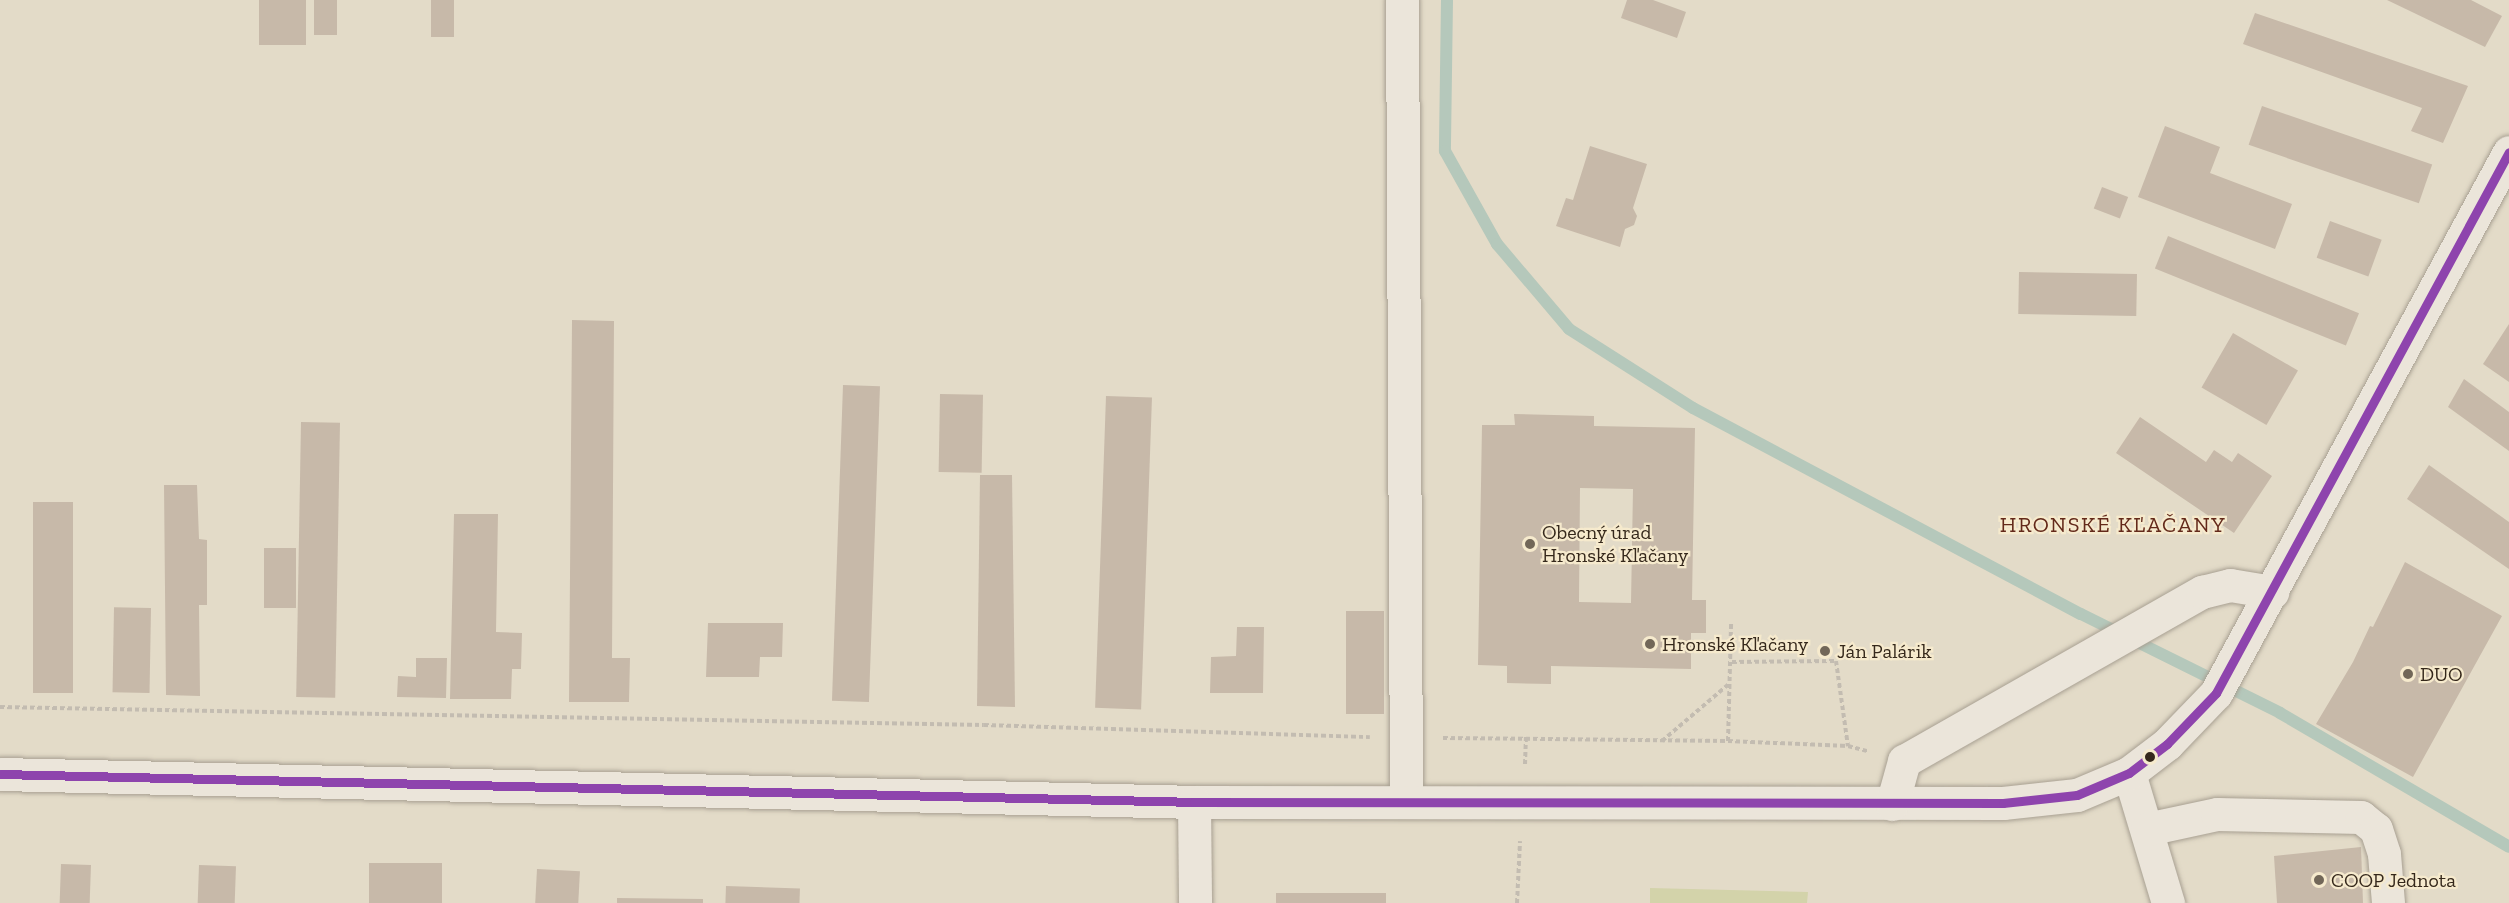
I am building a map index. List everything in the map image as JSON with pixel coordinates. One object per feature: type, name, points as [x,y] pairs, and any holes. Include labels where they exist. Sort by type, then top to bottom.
[{"type":"street","points":[[1402,0],[1406,801]]},
{"type":"street","points":[[0,774],[1194,802],[1892,804],[2003,803],[2077,795],[2129,773],[2167,744],[2216,693],[2509,152]]},
{"type":"street","points":[[1892,804],[1904,761],[2202,592],[2230,585],[2272,592]]},
{"type":"street","points":[[2129,773],[2168,903]]},
{"type":"street","points":[[1194,802],[1195,903]]},
{"type":"street","points":[[2147,829],[2217,814],[2361,817],[2376,830],[2384,854],[2388,903]]},
{"type":"path","points":[[1728,741],[1732,662],[1731,624]]},
{"type":"path","points":[[1732,662],[1836,661],[1848,746]]},
{"type":"path","points":[[1662,742],[1730,683]]},
{"type":"path","points":[[0,707],[984,725],[1404,738],[1526,737],[1662,742],[1728,741],[1848,746],[1904,761]]},
{"type":"path","points":[[1524,767],[1526,737]]},
{"type":"path","points":[[1518,903],[1521,829]]},
{"type":"green space","points":[[1650,888],[1808,892],[1807,903],[1650,903]]},
{"type":"building","points":[[259,0],[306,0],[306,45],[259,45]]},
{"type":"building","points":[[314,0],[337,0],[337,35],[314,35]]},
{"type":"building","points":[[431,0],[454,0],[454,37],[431,37]]},
{"type":"building","points":[[1627,0],[1653,0],[1686,12],[1677,38],[1621,18]]},
{"type":"building","points":[[2387,0],[2471,0],[2502,16],[2485,47]]},
{"type":"building","points":[[2255,13],[2468,86],[2443,143],[2411,131],[2422,108],[2243,44]]},
{"type":"building","points":[[2262,106],[2432,165],[2419,203],[2249,145]]},
{"type":"building","points":[[2165,126],[2220,147],[2210,173],[2292,204],[2275,249],[2138,197]]},
{"type":"building","points":[[1590,146],[1647,164],[1633,208],[1637,216],[1634,225],[1625,229],[1620,247],[1556,226],[1566,198],[1573,200]]},
{"type":"building","points":[[2102,187],[2128,197],[2120,219],[2094,208]]},
{"type":"building","points":[[2330,221],[2382,240],[2368,276],[2317,258]]},
{"type":"building","points":[[2168,236],[2359,313],[2346,346],[2155,268]]},
{"type":"building","points":[[2019,272],[2137,274],[2136,316],[2018,314]]},
{"type":"building","points":[[572,320],[614,321],[612,658],[630,658],[629,702],[569,702]]},
{"type":"building","points":[[2509,324],[2509,382],[2483,364]]},
{"type":"building","points":[[2233,333],[2298,370],[2266,425],[2202,388]]},
{"type":"building","points":[[2464,379],[2509,412],[2509,451],[2448,407]]},
{"type":"building","points":[[843,385],[880,386],[869,702],[832,701]]},
{"type":"building","points":[[940,394],[983,395],[982,473],[939,472]]},
{"type":"building","points":[[1106,396],[1152,398],[1141,709],[1095,708]]},
{"type":"building","name":"Obecný úrad Hronské Kľačany","points":[[1514,414],[1594,416],[1594,426],[1695,428],[1692,600],[1706,600],[1706,633],[1691,633],[1691,669],[1551,666],[1551,684],[1507,683],[1507,666],[1478,665],[1482,425],[1515,425]],"holes":[[[1580,488],[1633,489],[1631,603],[1579,602]]]},
{"type":"building","points":[[2140,417],[2206,462],[2214,450],[2232,462],[2238,453],[2272,476],[2234,533],[2116,453]]},
{"type":"building","points":[[301,422],[340,423],[335,698],[296,697]]},
{"type":"building","points":[[2429,465],[2509,522],[2509,569],[2407,499]]},
{"type":"building","points":[[980,475],[1012,475],[1015,707],[977,706]]},
{"type":"building","points":[[164,485],[197,485],[199,539],[207,540],[207,605],[199,605],[200,696],[166,695]]},
{"type":"building","points":[[33,502],[73,502],[73,693],[33,693]]},
{"type":"building","points":[[454,514],[498,514],[496,632],[522,633],[521,669],[512,669],[511,699],[450,699]]},
{"type":"building","points":[[264,548],[296,548],[296,608],[264,608]]},
{"type":"building","name":"DUO","points":[[2405,562],[2502,616],[2413,777],[2316,724],[2353,662],[2370,626],[2373,627]]},
{"type":"building","points":[[114,607],[151,608],[150,693],[113,692]]},
{"type":"building","points":[[1346,611],[1384,611],[1384,714],[1346,714]]},
{"type":"building","points":[[708,623],[783,623],[782,657],[760,657],[759,677],[706,677]]},
{"type":"building","points":[[1237,627],[1264,627],[1263,693],[1210,693],[1211,657],[1236,656]]},
{"type":"building","points":[[416,658],[447,658],[446,698],[397,697],[398,676],[416,677]]},
{"type":"building","name":"COOP Jednota","points":[[2361,847],[2363,903],[2277,903],[2274,856]]},
{"type":"building","points":[[369,863],[442,863],[442,903],[369,903]]},
{"type":"building","points":[[61,864],[91,865],[90,903],[60,903]]},
{"type":"building","points":[[199,865],[236,866],[235,903],[198,903]]},
{"type":"building","points":[[537,869],[580,871],[578,903],[535,903]]},
{"type":"building","points":[[726,886],[800,889],[799,903],[725,903]]},
{"type":"building","points":[[1276,893],[1386,893],[1386,903],[1276,903]]},
{"type":"building","points":[[617,898],[703,899],[703,903],[617,903]]},
{"type":"waterway","points":[[1447,0],[1445,151],[1497,244],[1569,329],[1693,408],[2081,614],[2280,713],[2509,847]]},
{"type":"transit line","points":[[0,774],[1194,802],[2003,803],[2077,795],[2129,773],[2167,744],[2216,693],[2509,152]]},
{"type":"place","name":"Obecný úrad Hronské Kľačany","points":[[1530,544]]},
{"type":"place","name":"Hronské Kľačany","points":[[1650,644]]},
{"type":"place","name":"Ján Palárik","points":[[1825,651]]},
{"type":"place","name":"DUO","points":[[2408,674]]},
{"type":"place","name":"COOP Jednota","points":[[2319,880]]},
{"type":"district","name":"HRONSKÉ KĽAČANY","points":[[2113,525]]}]
